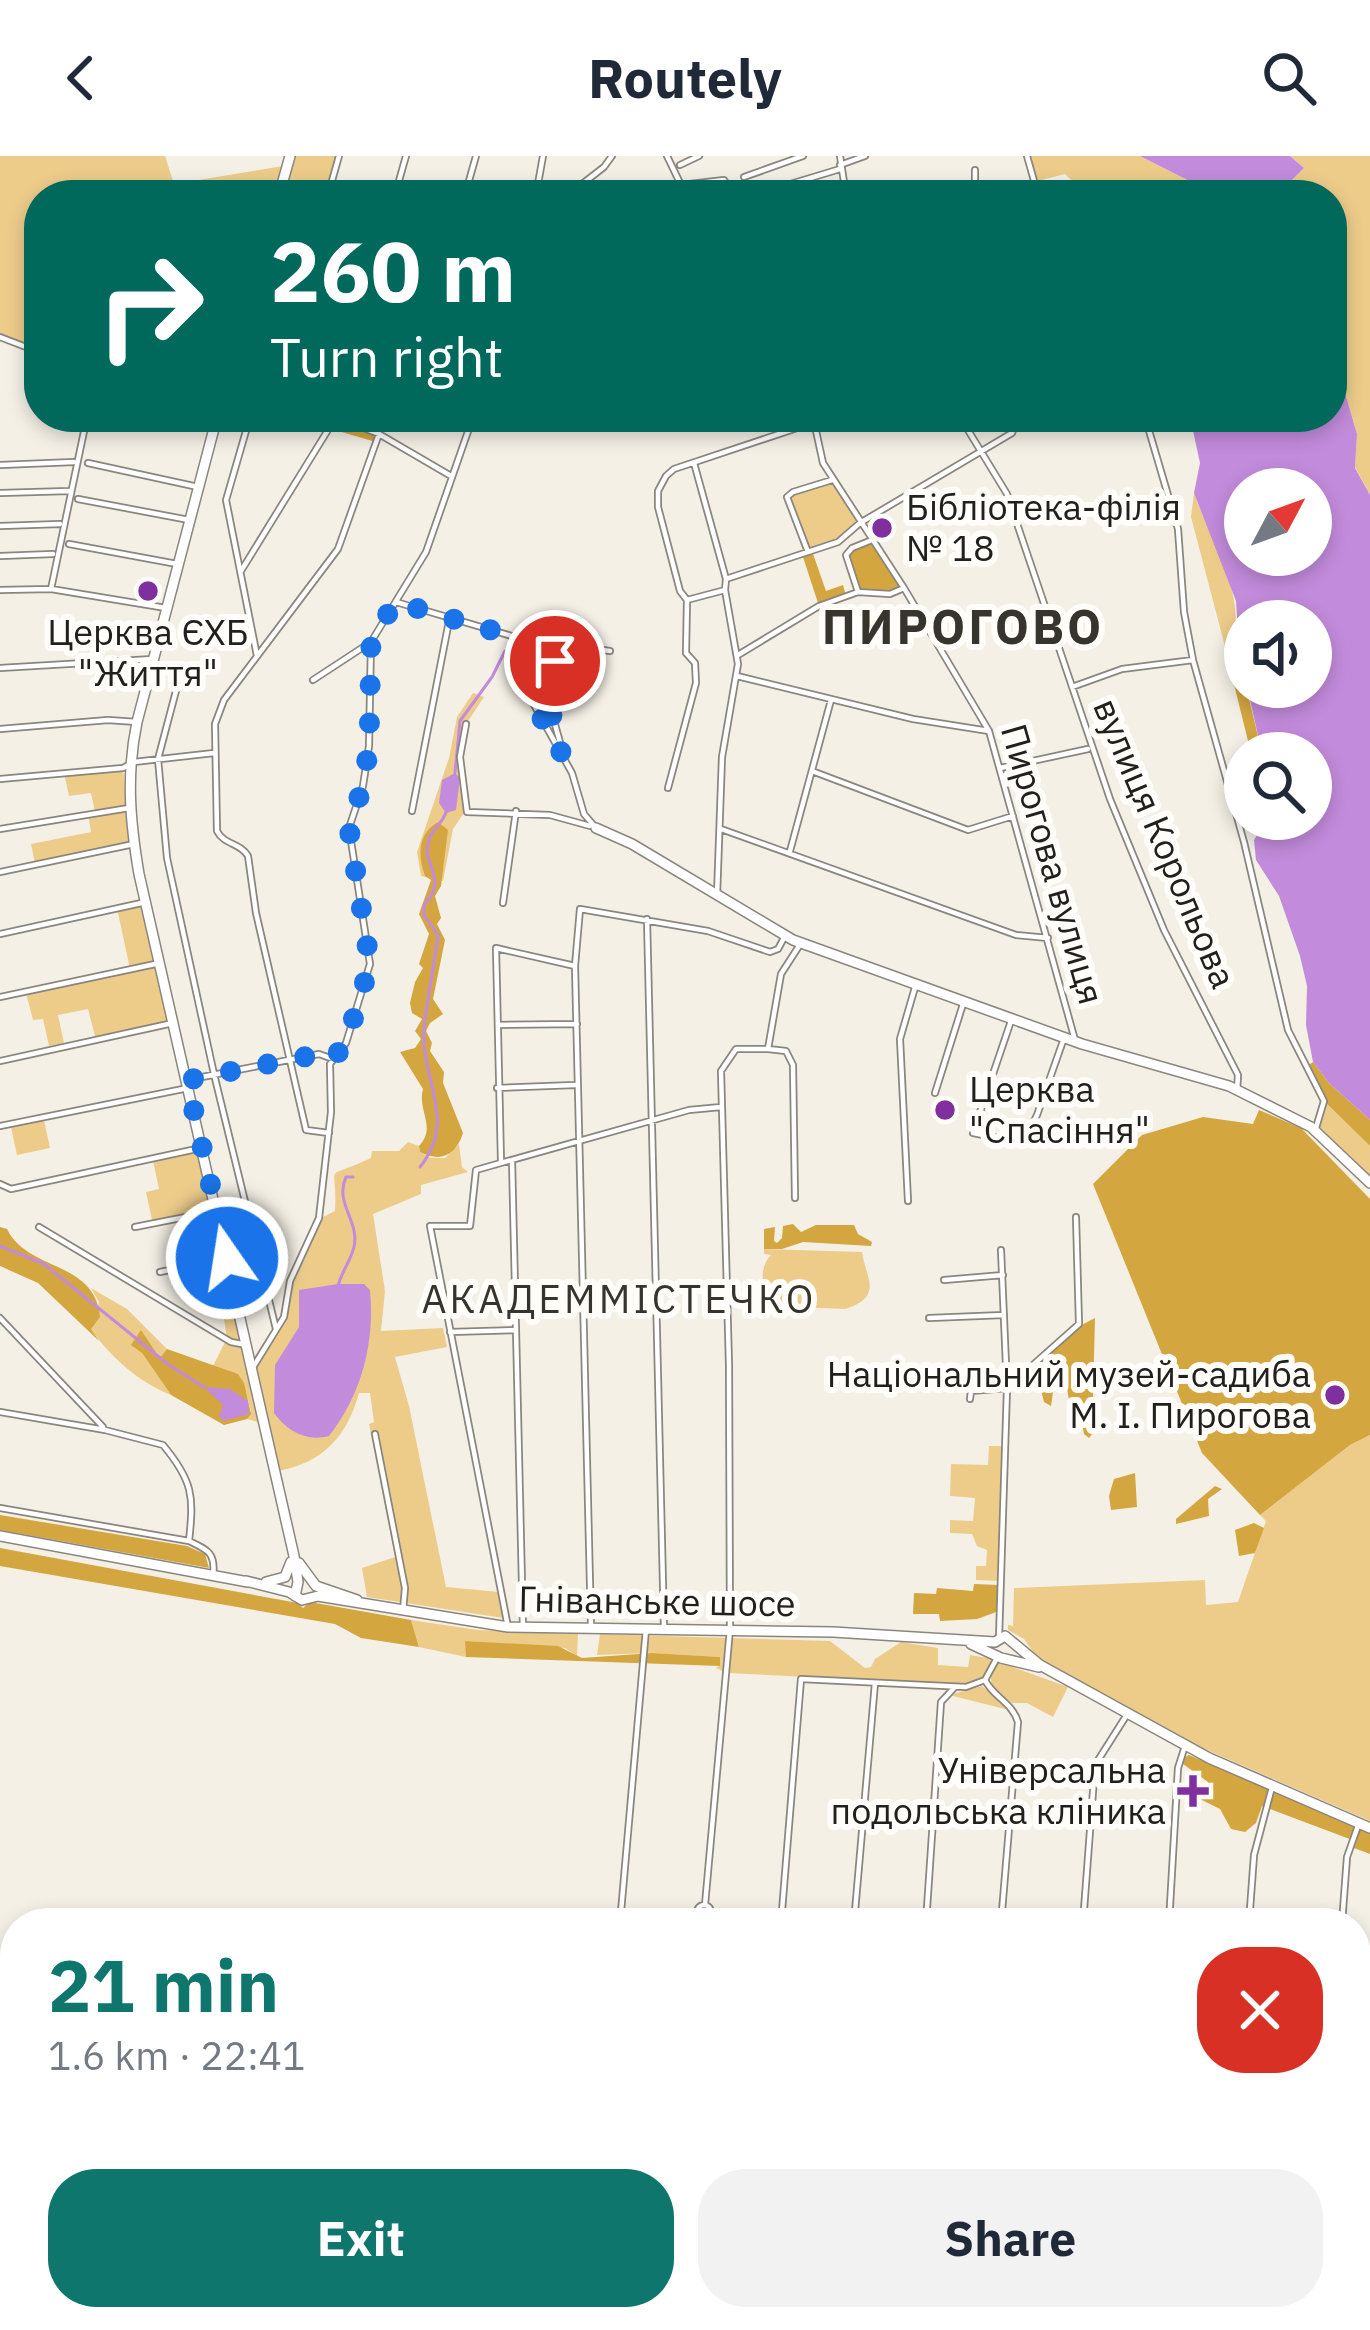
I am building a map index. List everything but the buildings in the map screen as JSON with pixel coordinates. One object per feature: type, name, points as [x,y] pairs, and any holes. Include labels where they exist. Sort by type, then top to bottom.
[{"type":"main road","points":[[0,1536],[301,1590],[129,808],[129,766],[137,722],[213,432]]},
{"type":"main road","points":[[596,828],[632,844],[785,936],[1070,1040]]},
{"type":"main road","name":"Пирогова вулиця","points":[[1070,1040],[1237,1090],[1315,1130],[1370,1183]]},
{"type":"main road","points":[[251,1582],[285,1577],[292,1550]]},
{"type":"main road","points":[[292,1550],[311,1582],[357,1600]]},
{"type":"main road","name":"Гніванське шосе","points":[[301,1590],[377,1606]]},
{"type":"main road","name":"Гніванське шосе","points":[[301,1590],[508,1627],[730,1629],[937,1638],[1002,1647],[1185,1745],[1365,1825]]},
{"type":"street","points":[[587,180],[612,156]]},
{"type":"street","points":[[680,165],[699,156]]},
{"type":"street","points":[[744,177],[803,156]]},
{"type":"street","points":[[840,156],[843,180]]},
{"type":"street","points":[[800,180],[865,156]]},
{"type":"street","points":[[975,170],[975,180]]},
{"type":"street","points":[[51,589],[84,432]]},
{"type":"street","points":[[245,432],[226,495],[257,656]]},
{"type":"street","points":[[240,572],[326,432]]},
{"type":"street","points":[[375,432],[451,476]]},
{"type":"street","points":[[313,680],[371,642],[436,530],[467,432]]},
{"type":"street","points":[[668,788],[697,668],[686,652],[688,600],[677,586],[658,498],[666,476],[780,432]]},
{"type":"street","name":"Пирогова вулиця","points":[[815,432],[819,455],[832,480],[904,588],[989,731],[1048,938],[1070,1040]]},
{"type":"street","name":"вулиця Корольова","points":[[970,432],[1007,494],[1091,749],[1164,930],[1238,1075],[1237,1090]]},
{"type":"street","points":[[726,579],[838,542],[860,523],[1013,432]]},
{"type":"street","points":[[1149,432],[1178,529],[1193,660],[1249,862],[1291,1039],[1324,1101],[1315,1130]]},
{"type":"street","points":[[329,1133],[306,1130],[247,853],[225,842],[217,831],[214,753],[218,709],[341,544],[379,434]]},
{"type":"street","points":[[0,465],[74,462]]},
{"type":"street","points":[[88,463],[198,487]]},
{"type":"street","points":[[694,463],[726,579],[724,590],[738,655],[724,743],[717,896]]},
{"type":"street","points":[[808,552],[788,495],[832,480]]},
{"type":"street","points":[[0,493],[70,491]]},
{"type":"street","points":[[78,499],[189,520]]},
{"type":"street","points":[[0,526],[60,524]]},
{"type":"street","points":[[858,592],[846,555],[872,539]]},
{"type":"street","points":[[69,544],[177,565]]},
{"type":"street","points":[[0,556],[53,554]]},
{"type":"street","points":[[738,655],[819,606],[858,592],[890,594],[904,588]]},
{"type":"street","points":[[0,590],[51,589],[166,608]]},
{"type":"street","points":[[688,600],[724,590]]},
{"type":"street","points":[[395,602],[515,637],[521,645],[533,703],[561,752]]},
{"type":"street","points":[[412,811],[450,616]]},
{"type":"street","points":[[252,1369],[285,1315],[288,1286],[320,1218],[333,1059],[346,1043],[370,964],[349,828],[369,746],[371,642]]},
{"type":"street","points":[[596,828],[584,814],[547,696],[555,661],[574,646],[610,652]]},
{"type":"street","points":[[0,668],[153,659]]},
{"type":"street","points":[[1072,687],[1122,669],[1193,660]]},
{"type":"street","points":[[181,672],[158,759],[167,858],[276,1330]]},
{"type":"street","points":[[737,676],[913,719],[989,731]]},
{"type":"street","points":[[790,852],[831,700]]},
{"type":"street","points":[[0,729],[137,722]]},
{"type":"street","points":[[466,724],[460,758],[465,810],[556,816],[596,828]]},
{"type":"street","points":[[1000,768],[1091,749]]},
{"type":"street","points":[[0,779],[214,753]]},
{"type":"street","points":[[812,771],[968,830],[1013,816]]},
{"type":"street","points":[[0,829],[129,808]]},
{"type":"street","points":[[502,902],[516,812]]},
{"type":"street","points":[[721,829],[1016,935],[1048,938]]},
{"type":"street","points":[[0,872],[134,844]]},
{"type":"street","points":[[0,934],[146,902]]},
{"type":"street","points":[[591,1627],[575,966],[580,909],[716,933],[770,952],[778,949],[785,936]]},
{"type":"street","points":[[647,919],[664,1628]]},
{"type":"street","points":[[768,1049],[781,974],[801,943]]},
{"type":"street","points":[[501,1163],[496,948],[575,966]]},
{"type":"street","points":[[0,997],[160,963]]},
{"type":"street","points":[[908,1201],[900,1039],[916,984]]},
{"type":"street","points":[[935,1093],[964,1001]]},
{"type":"street","points":[[1012,1018],[973,1133],[1023,1143],[1070,1040]]},
{"type":"street","points":[[0,1061],[173,1023]]},
{"type":"street","points":[[496,1025],[577,1024]]},
{"type":"street","points":[[702,1908],[730,1629],[721,1107],[724,1062],[736,1049],[786,1051],[793,1065],[795,1198]]},
{"type":"street","points":[[0,1126],[288,1059],[319,1054],[333,1059]]},
{"type":"street","points":[[497,1088],[578,1085]]},
{"type":"street","points":[[508,1627],[430,1226],[468,1228],[476,1170],[652,1120],[721,1107]]},
{"type":"street","points":[[0,1184],[11,1189],[202,1148]]},
{"type":"street","points":[[512,1160],[523,1627]]},
{"type":"street","points":[[135,1227],[216,1211]]},
{"type":"street","points":[[970,1399],[971,1391],[982,1387],[1007,1388],[1081,1320],[1076,1217]]},
{"type":"street","points":[[39,1227],[230,1342],[247,1346]]},
{"type":"street","points":[[782,1908],[801,1678],[954,1688],[985,1680],[1002,1647],[1007,1388],[1001,1250]]},
{"type":"street","points":[[160,1272],[227,1258]]},
{"type":"street","points":[[944,1280],[1003,1275]]},
{"type":"street","points":[[929,1318],[1004,1315]]},
{"type":"street","points":[[0,1318],[105,1430]]},
{"type":"street","points":[[451,1332],[516,1330]]},
{"type":"street","points":[[0,1412],[163,1444],[194,1497],[189,1541]]},
{"type":"street","points":[[375,1435],[405,1588],[403,1611]]},
{"type":"street","points":[[0,1508],[189,1541],[210,1550],[215,1560],[213,1576]]},
{"type":"street","points":[[621,1908],[646,1628]]},
{"type":"street","points":[[985,1680],[1012,1707],[1018,1722],[1001,1908]]},
{"type":"street","points":[[855,1908],[875,1683]]},
{"type":"street","points":[[927,1908],[941,1702],[954,1688]]},
{"type":"street","points":[[1084,1908],[1095,1765],[1127,1713]]},
{"type":"street","points":[[1170,1908],[1178,1768],[1185,1745]]},
{"type":"street","points":[[1250,1908],[1254,1855],[1272,1787]]},
{"type":"street","points":[[1343,1908],[1347,1857],[1365,1825]]},
{"type":"shaded area","points":[[0,156],[165,156],[173,180],[24,180],[24,346],[0,337]]},
{"type":"shaded area","points":[[294,156],[339,156],[332,180],[287,180]]},
{"type":"shaded area","points":[[1027,156],[1140,156],[1187,180],[1071,180],[1065,174],[1033,180]]},
{"type":"shaded area","points":[[1140,156],[1290,156],[1304,168],[1292,180],[1187,180]]},
{"type":"shaded area","points":[[1290,156],[1370,156],[1370,495],[1355,467],[1357,434],[1347,400],[1347,180],[1292,180],[1304,168]]},
{"type":"shaded area","points":[[283,166],[279,180],[198,180]]},
{"type":"shaded area","points":[[1347,400],[1357,434],[1355,468],[1370,495],[1370,1120],[1313,1062],[1300,956],[1279,896],[1256,860],[1254,840],[1332,840],[1332,732],[1257,732],[1252,708],[1332,708],[1332,600],[1236,600],[1226,576],[1332,576],[1332,468],[1224,468],[1224,570],[1194,493],[1200,463],[1193,432],[1347,432]]},
{"type":"shaded area","points":[[342,432],[374,432],[379,434],[376,442]]},
{"type":"shaded area","points":[[833,480],[860,523],[838,542],[808,552],[787,501],[789,494]]},
{"type":"shaded area","points":[[1194,493],[1233,594],[1234,600],[1224,600],[1224,643],[1191,517]]},
{"type":"shaded area","points":[[872,540],[904,588],[890,594],[861,594],[847,553]]},
{"type":"shaded area","points":[[812,551],[826,591],[843,585],[846,596],[819,606],[802,554]]},
{"type":"shaded area","points":[[473,693],[484,697],[466,724],[460,757],[464,813],[453,829],[443,881],[421,876],[417,852],[449,758],[457,717]]},
{"type":"shaded area","points":[[1240,708],[1251,708],[1257,732],[1246,732]]},
{"type":"shaded area","points":[[123,768],[130,845],[35,864],[31,844],[91,832],[88,814],[95,812],[91,793],[69,796],[64,773]]},
{"type":"shaded area","points":[[455,773],[460,778],[456,810],[446,813],[439,803],[442,780]]},
{"type":"shaded area","points":[[438,822],[448,830],[441,886],[435,896],[441,918],[437,924],[445,940],[433,999],[443,1014],[426,1031],[463,1133],[452,1152],[435,1157],[420,1152],[427,1125],[423,1089],[400,1052],[415,1048],[421,1039],[415,1031],[422,1019],[412,1013],[410,1003],[429,934],[419,914],[431,880],[425,876],[421,846]]},
{"type":"shaded area","points":[[141,903],[169,1024],[96,1040],[88,1009],[58,1015],[64,1043],[49,1046],[43,1019],[33,1020],[26,993],[130,969],[117,908]]},
{"type":"shaded area","points":[[1313,1062],[1370,1120],[1370,1146],[1324,1101],[1306,1067]]},
{"type":"shaded area","points":[[1324,1101],[1370,1146],[1370,1176],[1318,1126]]},
{"type":"shaded area","points":[[1259,1110],[1301,1128],[1370,1199],[1370,1435],[1350,1445],[1260,1515],[1202,1453],[1093,1184],[1142,1135],[1203,1117],[1253,1124]]},
{"type":"shaded area","points":[[44,1120],[50,1148],[17,1155],[11,1127]]},
{"type":"shaded area","points":[[408,1142],[431,1158],[445,1158],[459,1144],[462,1167],[468,1172],[421,1185],[421,1194],[373,1214],[385,1291],[381,1331],[443,1328],[447,1347],[395,1357],[446,1587],[499,1592],[503,1618],[367,1597],[362,1568],[395,1557],[369,1424],[374,1422],[370,1393],[359,1393],[347,1423],[330,1446],[308,1462],[278,1471],[253,1369],[284,1317],[287,1290],[302,1251],[321,1218],[335,1211],[335,1174],[371,1158],[372,1151],[399,1151]]},
{"type":"shaded area","points":[[199,1151],[212,1209],[152,1220],[146,1192],[159,1189],[153,1161]]},
{"type":"shaded area","points":[[213,1214],[222,1257],[192,1263],[187,1238],[208,1234],[204,1216]]},
{"type":"shaded area","points":[[793,1224],[801,1232],[816,1225],[854,1225],[871,1246],[803,1242],[764,1249],[764,1229],[775,1227],[777,1243],[783,1226]]},
{"type":"shaded area","points":[[0,1227],[30,1253],[86,1285],[100,1317],[91,1329],[99,1341],[38,1283],[0,1266]]},
{"type":"shaded area","points":[[764,1249],[862,1252],[869,1292],[845,1309],[775,1306],[763,1281],[771,1255],[764,1254]]},
{"type":"shaded area","points":[[228,1280],[258,1422],[247,1419],[251,1411],[240,1381],[213,1366],[227,1338],[218,1282]]},
{"type":"shaded area","points":[[364,1284],[370,1290],[364,1367],[350,1403],[329,1436],[305,1436],[274,1413],[275,1365],[299,1327],[299,1290]]},
{"type":"shaded area","points":[[91,1288],[127,1309],[167,1349],[161,1359],[141,1331],[142,1353],[171,1395],[116,1359],[91,1329],[99,1302]]},
{"type":"shaded area","points":[[1095,1318],[1089,1438],[1080,1412],[1069,1401],[1063,1361],[1057,1365],[1051,1406],[1044,1402],[1037,1374],[1022,1386],[1015,1381],[1076,1328]]},
{"type":"shaded area","points":[[141,1330],[160,1358],[167,1349],[238,1374],[251,1414],[247,1419],[224,1425],[171,1395],[131,1345]]},
{"type":"shaded area","points":[[204,1387],[230,1389],[248,1401],[249,1414],[223,1421],[219,1416],[223,1405]]},
{"type":"shaded area","points":[[1370,1435],[1370,1821],[1193,1744],[1037,1658],[1024,1639],[1008,1630],[1008,1625],[1013,1626],[1014,1588],[1205,1580],[1206,1605],[1238,1602],[1266,1521],[1260,1515],[1350,1445]]},
{"type":"shaded area","points":[[989,1446],[1004,1446],[1000,1581],[976,1580],[976,1566],[986,1566],[987,1550],[977,1546],[972,1534],[950,1533],[950,1520],[973,1521],[975,1498],[950,1496],[951,1464],[988,1465]]},
{"type":"shaded area","points":[[1135,1473],[1137,1507],[1111,1510],[1114,1479]]},
{"type":"shaded area","points":[[1215,1486],[1222,1489],[1208,1499],[1209,1516],[1176,1524],[1176,1519]]},
{"type":"shaded area","points":[[0,1515],[187,1546],[205,1554],[209,1568],[0,1530]]},
{"type":"shaded area","points":[[1254,1523],[1264,1528],[1255,1553],[1239,1556],[1235,1530]]},
{"type":"shaded area","points":[[0,1548],[298,1603],[303,1608],[310,1602],[411,1620],[419,1647],[361,1638],[335,1624],[0,1566]]},
{"type":"shaded area","points":[[974,1584],[999,1585],[999,1611],[977,1619],[940,1621],[939,1614],[913,1614],[914,1593],[936,1594],[937,1588],[973,1591]]},
{"type":"shaded area","points":[[411,1620],[478,1630],[578,1634],[577,1656],[565,1648],[466,1641],[466,1657],[419,1647]]},
{"type":"shaded area","points":[[600,1634],[830,1641],[865,1668],[901,1642],[938,1648],[938,1665],[968,1667],[970,1655],[993,1659],[982,1679],[968,1685],[727,1673],[716,1668],[719,1657],[597,1655]]},
{"type":"shaded area","points":[[465,1641],[558,1646],[582,1658],[652,1653],[720,1657],[720,1666],[466,1657]]},
{"type":"shaded area","points":[[999,1662],[1068,1687],[1053,1717],[1027,1703],[1012,1703],[992,1688],[990,1671]]},
{"type":"shaded area","points":[[982,1686],[1007,1706],[1009,1710],[949,1695]]},
{"type":"shaded area","points":[[1189,1755],[1370,1833],[1370,1854],[1354,1848],[1355,1841],[1262,1806],[1256,1823],[1245,1832],[1231,1829],[1220,1809],[1200,1799],[1208,1782],[1183,1764]]},
{"type":"waterway","points":[[455,773],[460,721],[505,651]]},
{"type":"waterway","points":[[420,1167],[431,1149],[437,1116],[424,1030],[438,935],[424,915],[435,886],[427,847],[446,812]]},
{"type":"waterway","points":[[338,1286],[354,1247],[354,1229],[343,1195],[346,1177],[353,1177]]},
{"type":"waterway","points":[[0,1246],[44,1264],[169,1365],[204,1387]]},
{"type":"place","name":"Бібліотека-філія № 18","points":[[882,528]]},
{"type":"place","name":"Церква ЄХБ \"Життя\"","points":[[148,591]]},
{"type":"place","name":"Церква \"Спасіння\"","points":[[945,1110]]},
{"type":"place","name":"Національний музей-садиба М. І. Пирогова","points":[[1335,1395]]},
{"type":"place","name":"Універсальна подольська кліника","points":[[1193,1791]]},
{"type":"district","name":"ПИРОГОВО","points":[[963,627]]},
{"type":"district","name":"АКАДЕММІСТЕЧКО","points":[[619,1299]]},
{"type":"route","points":[[227,1258],[187,1080],[319,1054],[333,1059],[346,1043],[370,964],[349,828],[369,746],[375,633],[395,602],[515,637],[521,645],[533,703],[561,752],[547,696],[555,661]]}]
